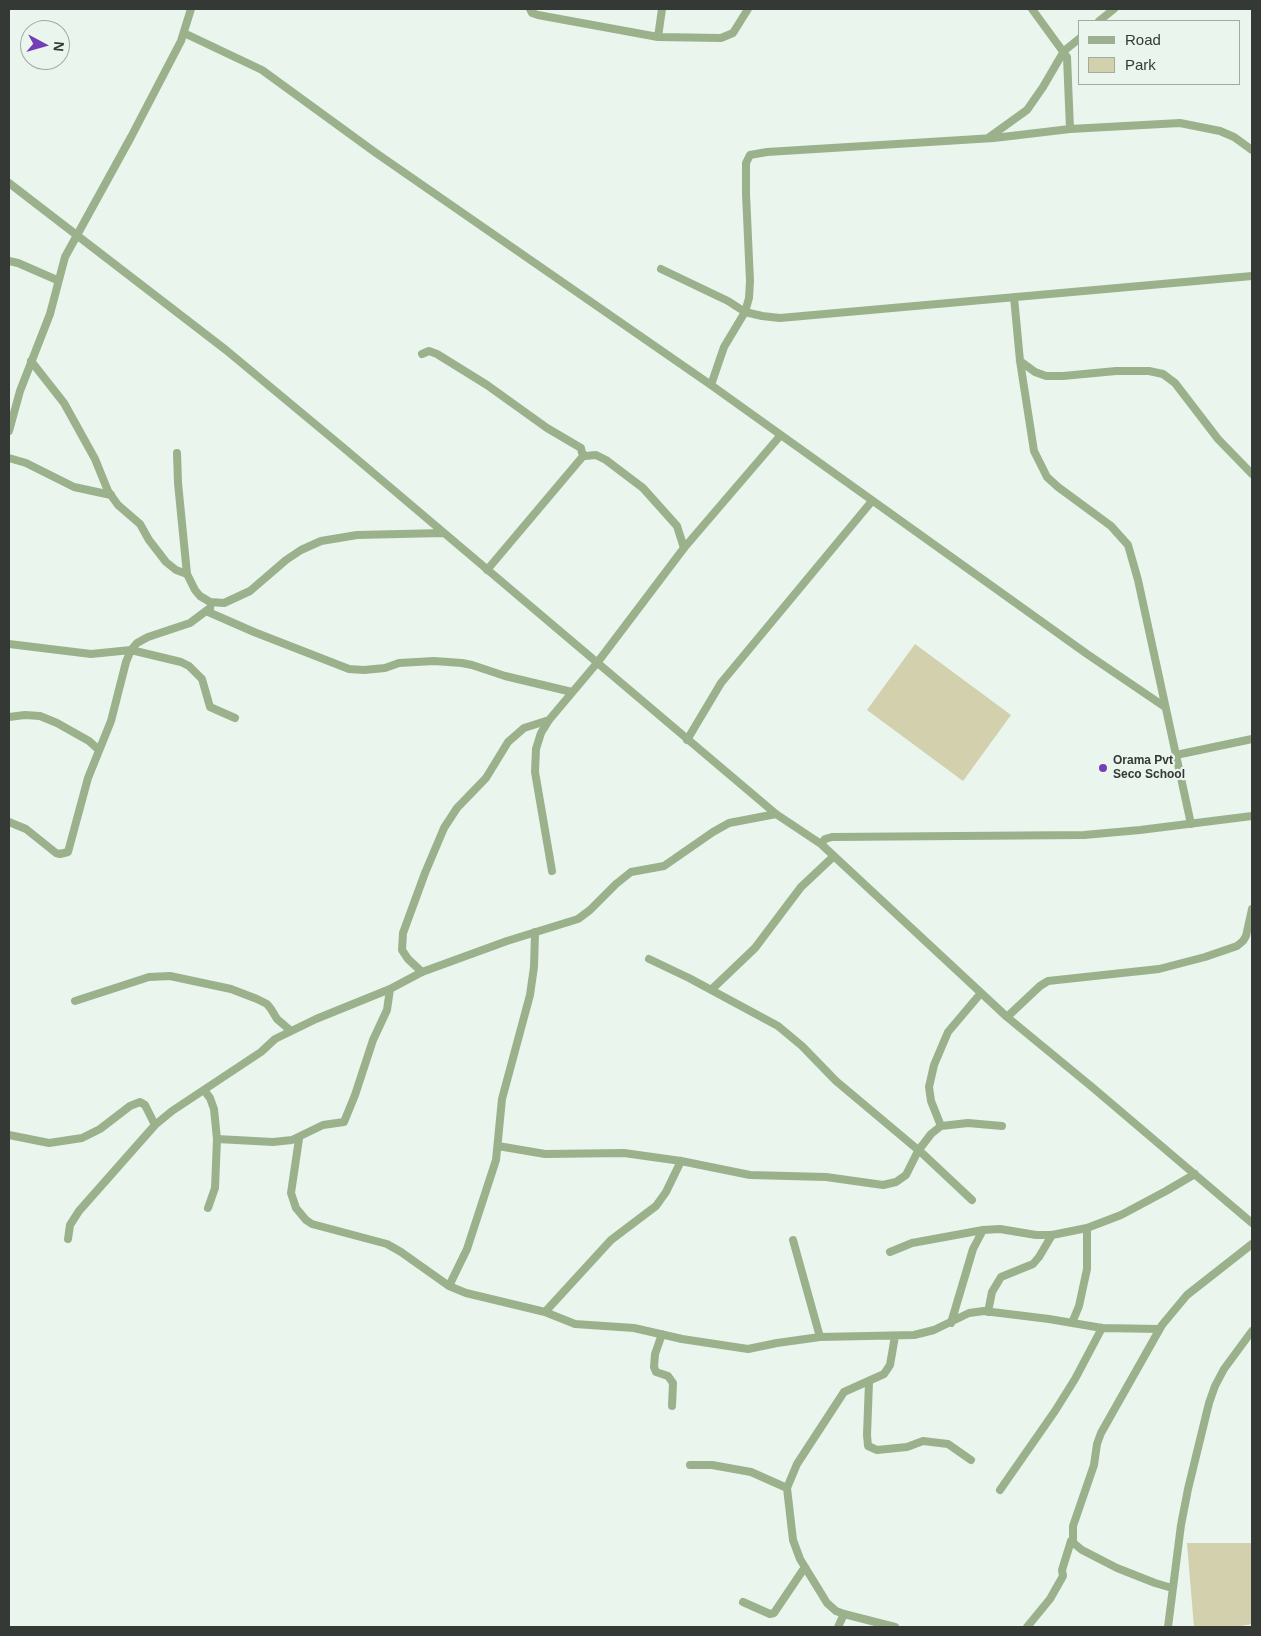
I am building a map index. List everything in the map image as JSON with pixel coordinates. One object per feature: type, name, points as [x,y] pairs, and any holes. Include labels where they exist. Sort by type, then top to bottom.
[{"type":"street","points":[[9,431],[31,361],[50,314],[65,257],[131,137],[184,33],[191,9]]},
{"type":"street","points":[[530,9],[532,13],[538,15],[658,37],[721,38],[733,32],[748,9]]},
{"type":"street","points":[[658,37],[662,9]]},
{"type":"street","points":[[1032,9],[1064,51],[1068,63],[1070,129]]},
{"type":"street","points":[[1100,20],[1114,9]]},
{"type":"street","points":[[184,33],[262,70],[376,154],[711,385],[1087,654],[1165,707]]},
{"type":"street","points":[[987,138],[1027,110],[1064,51],[1078,40]]},
{"type":"street","points":[[711,385],[724,347],[745,312],[749,298],[746,163],[750,155],[762,152],[987,138],[1070,129],[1180,123],[1220,131],[1234,137],[1252,150]]},
{"type":"street","points":[[9,183],[233,356],[776,814],[821,844],[1007,1018],[1092,1087],[1252,1223]]},
{"type":"street","points":[[9,261],[58,280]]},
{"type":"street","points":[[661,269],[745,312],[780,318],[1252,276]]},
{"type":"street","points":[[1014,297],[1020,362],[1031,439],[1039,464],[1047,477],[1058,487],[1111,526],[1128,544],[1138,580],[1190,824]]},
{"type":"street","points":[[422,354],[429,351],[434,352],[547,428],[581,448],[584,455]]},
{"type":"street","points":[[31,361],[64,403],[95,460],[110,495],[122,510],[140,524],[149,540],[166,562],[176,570],[187,574]]},
{"type":"street","points":[[1020,362],[1035,372],[1046,376],[1116,371],[1163,374],[1175,383],[1218,439],[1252,474]]},
{"type":"street","points":[[552,871],[534,760],[538,741],[549,720],[597,664],[684,548],[780,436]]},
{"type":"street","points":[[178,453],[179,491],[187,574],[200,596],[216,604]]},
{"type":"street","points":[[487,570],[584,455]]},
{"type":"street","points":[[584,455],[596,456],[606,460],[643,488],[677,526],[684,548]]},
{"type":"street","points":[[9,458],[26,463],[74,487],[110,495]]},
{"type":"street","points":[[687,740],[721,683],[872,501]]},
{"type":"street","points":[[9,822],[26,829],[56,852],[60,854],[68,852],[88,778],[111,721],[126,662],[137,643],[148,637],[190,623],[216,604],[224,603],[250,591],[286,560],[301,550],[321,541],[357,535],[443,533]]},
{"type":"street","points":[[206,611],[259,635],[349,669],[384,668],[399,663],[462,663],[505,676],[572,692]]},
{"type":"street","points":[[9,644],[91,654],[132,650],[147,652],[189,666],[202,679],[210,707],[235,718]]},
{"type":"street","points":[[9,717],[24,715],[40,716],[89,741],[99,750]]},
{"type":"street","points":[[422,972],[404,954],[402,944],[408,918],[444,828],[457,808],[486,778],[508,742],[524,728],[549,720]]},
{"type":"street","points":[[1176,754],[1252,739]]},
{"type":"street","points":[[68,1239],[70,1225],[79,1211],[154,1125],[261,1052],[275,1039],[390,989],[422,972],[535,932],[578,919],[627,875],[635,871],[664,866],[713,832],[728,824],[776,814]]},
{"type":"street","points":[[821,844],[825,839],[832,838],[1084,835],[1252,816]]},
{"type":"street","points":[[711,990],[755,948],[801,888],[834,856]]},
{"type":"street","points":[[1007,1018],[1040,986],[1048,981],[1159,969],[1231,948],[1243,942],[1252,911]]},
{"type":"street","points":[[449,1286],[462,1262],[496,1160],[502,1098],[530,995],[534,968],[535,932]]},
{"type":"street","points":[[649,959],[778,1026],[836,1081],[972,1200]]},
{"type":"street","points":[[75,1002],[149,977],[170,976],[231,989],[257,999],[267,1004],[272,1009],[276,1019],[291,1031]]},
{"type":"street","points":[[216,1140],[272,1142],[299,1139],[320,1126],[340,1124],[346,1120],[373,1040],[387,1010],[390,989]]},
{"type":"street","points":[[941,1126],[931,1101],[929,1087],[934,1065],[948,1032],[981,993]]},
{"type":"street","points":[[204,1090],[210,1098],[214,1109],[216,1140],[216,1182],[208,1208]]},
{"type":"street","points":[[9,1135],[49,1143],[82,1138],[100,1129],[130,1106],[140,1102],[145,1104],[154,1125]]},
{"type":"street","points":[[498,1146],[545,1154],[624,1153],[681,1161],[717,1170],[750,1175],[826,1177],[883,1185],[896,1182],[906,1175],[918,1151],[931,1134],[941,1126],[968,1123],[1002,1126]]},
{"type":"street","points":[[299,1139],[291,1193],[296,1208],[312,1224],[387,1244],[449,1286],[480,1297],[545,1312],[582,1326],[634,1328],[696,1342],[748,1349],[820,1336],[914,1335],[934,1330],[969,1313],[988,1312],[1072,1322],[1102,1328],[1159,1329]]},
{"type":"street","points":[[545,1312],[611,1240],[656,1206],[666,1192],[681,1161]]},
{"type":"street","points":[[890,1252],[912,1243],[983,1230],[1000,1229],[1036,1235],[1052,1235],[1088,1228],[1120,1215],[1194,1174]]},
{"type":"street","points":[[1072,1322],[1079,1306],[1087,1269],[1088,1228]]},
{"type":"street","points":[[950,1323],[973,1249],[983,1230]]},
{"type":"street","points":[[988,1312],[992,1292],[1000,1277],[1033,1264],[1052,1235]]},
{"type":"street","points":[[793,1240],[820,1336]]},
{"type":"street","points":[[1027,1627],[1046,1606],[1063,1576],[1062,1570],[1071,1541],[1073,1541],[1073,1526],[1094,1465],[1097,1444],[1101,1433],[1159,1329],[1187,1295],[1252,1244]]},
{"type":"street","points":[[1000,1490],[1055,1411],[1102,1328]]},
{"type":"street","points":[[1168,1627],[1172,1588],[1188,1489],[1209,1403],[1224,1369],[1252,1331]]},
{"type":"street","points":[[662,1334],[657,1347],[654,1367],[656,1372],[668,1376],[673,1383],[672,1406]]},
{"type":"street","points":[[895,1336],[890,1366],[884,1374],[844,1392],[797,1464],[787,1488],[793,1540],[800,1559],[827,1603],[836,1611],[844,1614],[895,1627]]},
{"type":"street","points":[[869,1382],[868,1446],[878,1450],[908,1447],[923,1442],[948,1444],[971,1460]]},
{"type":"street","points":[[690,1465],[712,1465],[751,1472],[787,1488]]},
{"type":"street","points":[[1071,1541],[1082,1550],[1117,1568],[1172,1588]]},
{"type":"street","points":[[743,1602],[770,1614],[774,1613],[805,1567]]},
{"type":"street","points":[[838,1627],[844,1614]]},
{"type":"green space","points":[[915,644],[1011,715],[963,781],[867,710]]},
{"type":"green space","points":[[1187,1543],[1252,1543],[1252,1624],[1236,1627],[1194,1627]]},
{"type":"place","name":"Orama Pvt Seco School","points":[[1103,768]]}]
